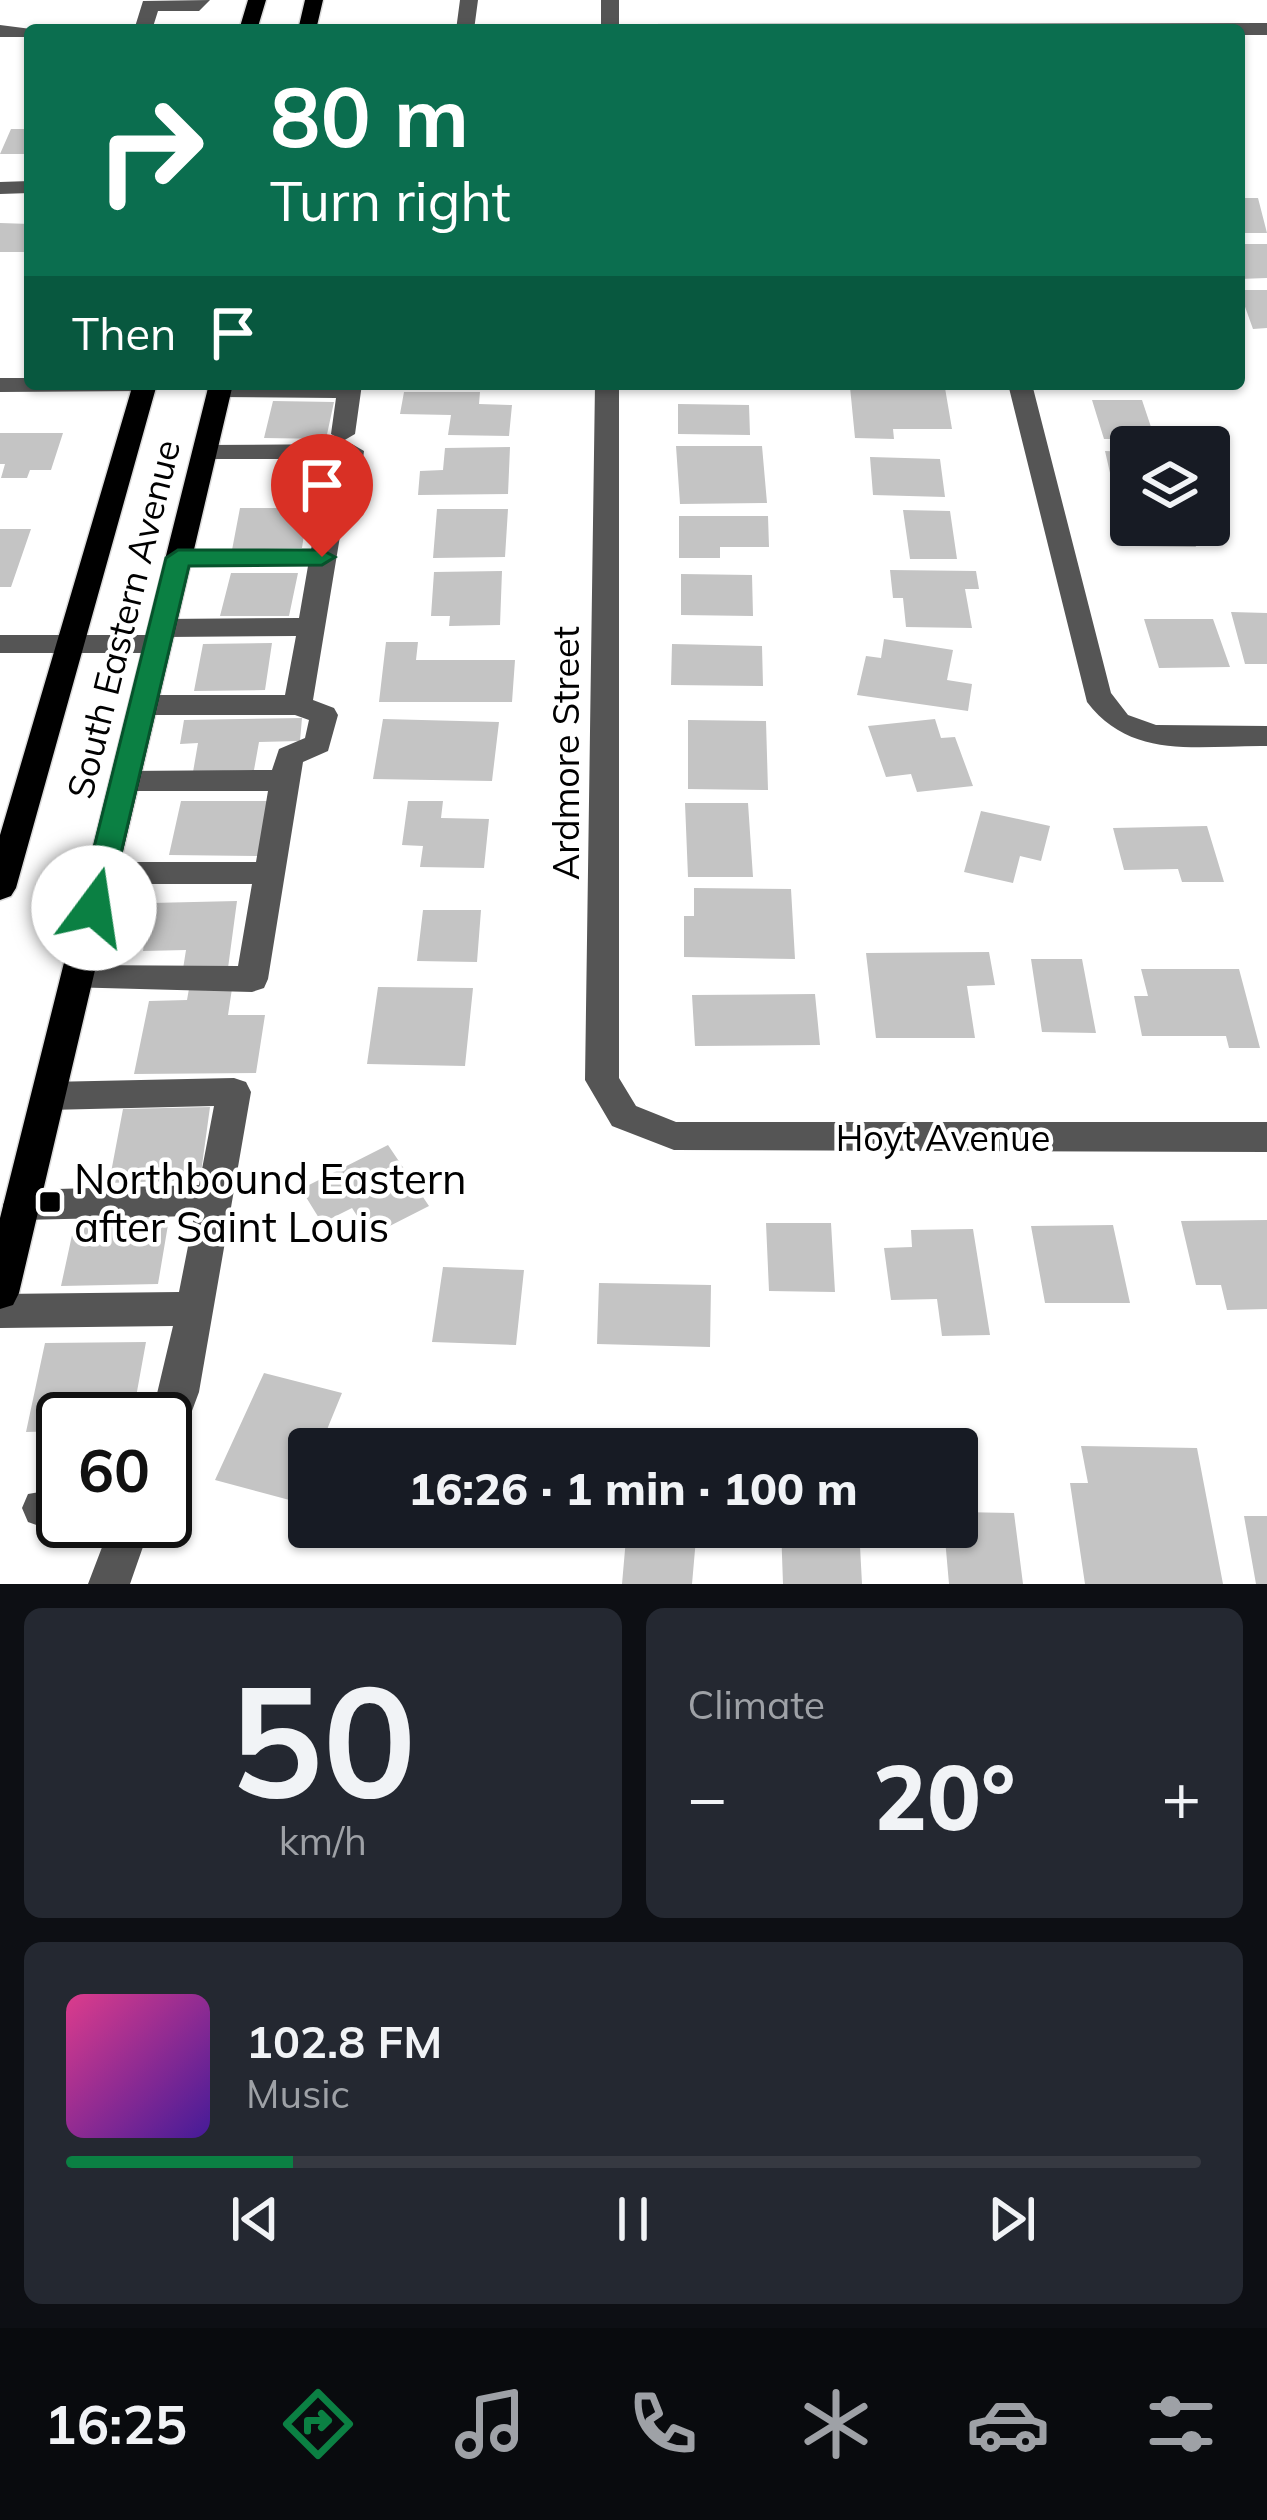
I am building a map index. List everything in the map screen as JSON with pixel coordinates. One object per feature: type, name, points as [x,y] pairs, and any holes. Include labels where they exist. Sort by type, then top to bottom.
[{"type":"main road","name":"South Eastern Avenue","points":[[0,888],[143,390]]},
{"type":"main road","name":"South Eastern Avenue","points":[[0,1293],[219,390]]},
{"type":"street","points":[[145,24],[150,4],[200,4],[201,0]]},
{"type":"street","points":[[343,434],[349,390]]},
{"type":"street","name":"Ardmore Street","points":[[607,390],[602,1080],[624,1116]]},
{"type":"street","points":[[1021,390],[1097,695],[1118,722],[1154,735],[1267,736]]},
{"type":"street","points":[[204,452],[352,451],[322,557],[298,705]]},
{"type":"street","points":[[178,558],[322,557]]},
{"type":"street","points":[[0,644],[70,644],[311,627]]},
{"type":"street","points":[[77,978],[253,979],[290,756],[318,744],[324,715],[298,705],[143,705]]},
{"type":"street","points":[[124,782],[285,780]]},
{"type":"street","points":[[102,873],[270,873]]},
{"type":"street","points":[[48,1096],[234,1092],[180,1392]]},
{"type":"street","name":"Hoyt Avenue","points":[[624,1116],[674,1136],[1267,1137]]},
{"type":"street","points":[[21,1205],[214,1200]]},
{"type":"street","points":[[0,1311],[195,1309]]},
{"type":"street","points":[[109,1584],[123,1548]]},
{"type":"building","points":[[11,129],[24,129],[24,154],[0,154]]},
{"type":"building","points":[[1245,198],[1258,198],[1267,233],[1245,233]]},
{"type":"building","points":[[0,223],[24,224],[24,252],[0,252]]},
{"type":"building","points":[[1245,244],[1267,244],[1267,278],[1245,279]]},
{"type":"building","points":[[1245,290],[1267,290],[1267,328],[1253,329]]},
{"type":"building","points":[[850,390],[945,390],[952,429],[893,429],[894,439],[855,438]]},
{"type":"building","points":[[404,392],[480,392],[479,404],[512,405],[509,436],[448,435],[451,415],[400,414]]},
{"type":"building","points":[[1092,400],[1142,400],[1151,426],[1110,426],[1110,439],[1104,439]]},
{"type":"building","points":[[273,401],[334,402],[326,439],[264,438]]},
{"type":"building","points":[[678,404],[749,405],[750,435],[678,434]]},
{"type":"building","points":[[0,433],[63,433],[51,470],[30,470],[27,478],[1,478],[5,464],[0,464]]},
{"type":"building","points":[[676,446],[762,446],[767,503],[680,504]]},
{"type":"building","points":[[510,447],[508,494],[418,495],[420,471],[443,470],[445,448]]},
{"type":"building","points":[[870,457],[940,459],[945,497],[873,495]]},
{"type":"building","points":[[240,508],[308,508],[302,548],[232,550]]},
{"type":"building","points":[[437,509],[508,509],[505,557],[433,558]]},
{"type":"building","points":[[903,510],[950,511],[957,559],[910,559]]},
{"type":"building","points":[[679,516],[768,516],[769,547],[720,547],[720,558],[679,558]]},
{"type":"building","points":[[0,529],[31,529],[11,587],[0,587]]},
{"type":"building","points":[[890,570],[976,571],[979,589],[965,589],[972,628],[906,627],[903,598],[893,598]]},
{"type":"building","points":[[502,571],[500,625],[449,626],[450,616],[431,616],[434,572]]},
{"type":"building","points":[[231,573],[298,573],[289,616],[220,616]]},
{"type":"building","points":[[681,574],[752,575],[753,616],[681,615]]},
{"type":"building","points":[[1231,612],[1267,613],[1267,664],[1245,664]]},
{"type":"building","points":[[1144,619],[1213,619],[1230,667],[1159,668]]},
{"type":"building","points":[[884,639],[953,650],[947,680],[972,684],[968,711],[857,695],[866,656],[881,658]]},
{"type":"building","points":[[386,642],[418,642],[416,660],[515,660],[512,702],[379,702]]},
{"type":"building","points":[[272,643],[265,690],[194,691],[203,644]]},
{"type":"building","points":[[672,644],[762,646],[763,686],[671,685]]},
{"type":"building","points":[[302,718],[300,741],[259,742],[254,770],[193,772],[198,743],[180,744],[184,720]]},
{"type":"building","points":[[383,719],[499,722],[492,781],[373,779]]},
{"type":"building","points":[[935,719],[941,738],[955,737],[973,786],[917,792],[911,774],[886,777],[868,726]]},
{"type":"building","points":[[688,720],[766,721],[768,790],[688,789]]},
{"type":"building","points":[[181,801],[271,801],[261,856],[169,855]]},
{"type":"building","points":[[408,801],[443,801],[441,818],[489,819],[484,868],[420,867],[423,846],[402,845]]},
{"type":"building","points":[[685,803],[748,803],[753,877],[688,877]]},
{"type":"building","points":[[981,811],[1050,826],[1041,861],[1020,856],[1013,883],[964,872]]},
{"type":"building","points":[[1207,826],[1224,882],[1182,882],[1178,869],[1124,870],[1113,828]]},
{"type":"building","points":[[694,888],[791,889],[795,959],[684,957],[684,916],[694,916]]},
{"type":"building","points":[[237,901],[228,968],[183,969],[186,950],[143,951],[151,903]]},
{"type":"building","points":[[423,910],[481,910],[477,962],[417,961]]},
{"type":"building","points":[[989,952],[995,985],[967,986],[975,1038],[876,1038],[866,953]]},
{"type":"building","points":[[1031,959],[1082,959],[1096,1033],[1042,1032]]},
{"type":"building","points":[[1141,969],[1239,969],[1260,1048],[1229,1048],[1226,1036],[1142,1036],[1134,996],[1148,996]]},
{"type":"building","points":[[233,982],[228,1015],[265,1015],[256,1073],[134,1074],[149,1001],[187,1000],[190,983]]},
{"type":"building","points":[[378,987],[473,988],[465,1066],[367,1064]]},
{"type":"building","points":[[815,994],[820,1045],[695,1046],[692,995]]},
{"type":"building","points":[[210,1107],[200,1180],[109,1183],[123,1109]]},
{"type":"building","points":[[388,1145],[429,1206],[370,1236],[352,1208],[322,1223],[301,1189]]},
{"type":"building","points":[[124,1207],[171,1207],[158,1284],[61,1286],[74,1226],[121,1225]]},
{"type":"building","points":[[1267,1220],[1267,1309],[1227,1310],[1221,1285],[1196,1285],[1181,1221]]},
{"type":"building","points":[[766,1223],[831,1223],[835,1292],[769,1291]]},
{"type":"building","points":[[1113,1225],[1130,1303],[1045,1303],[1031,1226]]},
{"type":"building","points":[[973,1229],[990,1335],[942,1336],[937,1299],[891,1300],[884,1248],[912,1247],[911,1230]]},
{"type":"building","points":[[443,1267],[524,1270],[516,1345],[432,1342]]},
{"type":"building","points":[[599,1283],[711,1285],[710,1347],[597,1344]]},
{"type":"building","points":[[146,1342],[137,1392],[36,1392],[36,1432],[26,1432],[45,1343]]},
{"type":"building","points":[[264,1373],[342,1393],[328,1428],[288,1428],[288,1500],[215,1480]]},
{"type":"building","points":[[1081,1446],[1197,1448],[1223,1584],[1085,1584],[1070,1483],[1088,1483]]},
{"type":"building","points":[[978,1512],[1014,1513],[1023,1584],[949,1584],[946,1548],[978,1548]]},
{"type":"building","points":[[1244,1516],[1267,1516],[1267,1584],[1256,1584]]},
{"type":"building","points":[[625,1548],[695,1548],[692,1584],[622,1584]]},
{"type":"building","points":[[782,1548],[860,1548],[862,1584],[783,1584]]},
{"type":"place","name":"Northbound Eastern after Saint Louis","points":[[50,1202]]},
{"type":"route","points":[[94,908],[178,558],[322,557]]}]
